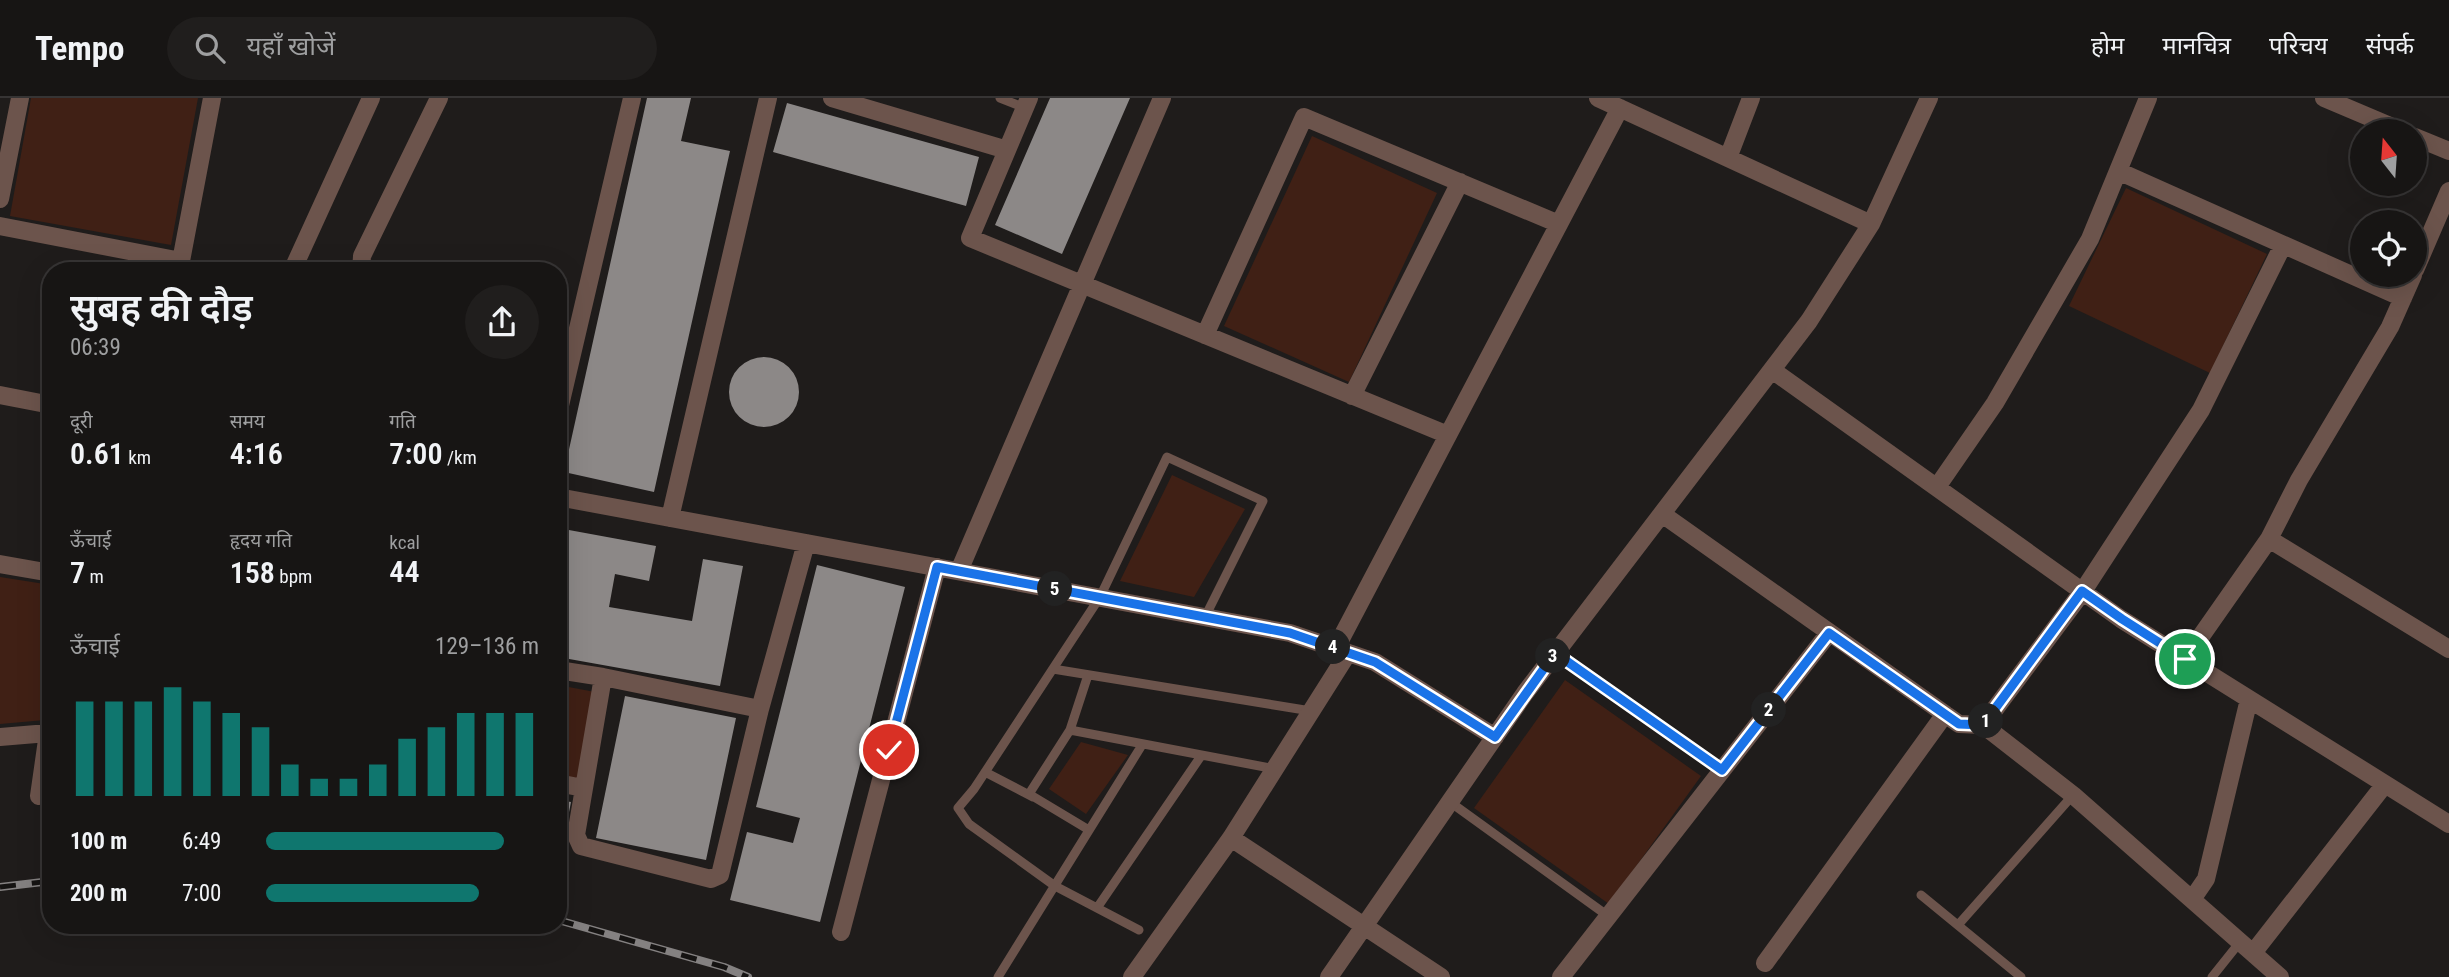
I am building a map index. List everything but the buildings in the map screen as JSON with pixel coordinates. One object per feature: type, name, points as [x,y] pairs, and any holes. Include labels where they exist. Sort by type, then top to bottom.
[{"type":"street","points":[[0,199],[20,98]]},
{"type":"street","points":[[0,226],[181,261],[212,98]]},
{"type":"street","points":[[296,262],[371,98]]},
{"type":"street","points":[[362,262],[362,256],[439,98]]},
{"type":"street","points":[[567,376],[632,98]]},
{"type":"street","points":[[670,518],[768,98]]},
{"type":"street","points":[[832,98],[1007,150]]},
{"type":"street","points":[[959,571],[1162,98]]},
{"type":"street","points":[[1598,98],[1871,224]]},
{"type":"street","points":[[1728,158],[1751,98]]},
{"type":"street","points":[[1329,977],[1555,653],[1809,321],[1871,224],[1929,98]]},
{"type":"street","points":[[1937,487],[1995,404],[2090,239],[2148,98]]},
{"type":"street","points":[[2324,98],[2374,119]]},
{"type":"street","points":[[1027,103],[970,238],[1448,435]]},
{"type":"street","points":[[1132,977],[1231,838],[1311,711],[1448,435],[1620,108]]},
{"type":"street","points":[[1205,335],[1304,117],[1559,224]]},
{"type":"street","points":[[2427,142],[2449,151]]},
{"type":"street","points":[[2118,171],[2403,298]]},
{"type":"street","points":[[1352,396],[1460,182]]},
{"type":"street","points":[[2427,242],[2449,191]]},
{"type":"street","points":[[1983,725],[2082,591],[2201,410],[2283,244]]},
{"type":"street","points":[[2185,659],[2269,539],[2299,480],[2390,327],[2408,287]]},
{"type":"street","points":[[1772,370],[2122,619],[2449,824]]},
{"type":"street","points":[[0,395],[42,403]]},
{"type":"street","points":[[567,499],[1290,633],[1375,662],[1495,737]]},
{"type":"street","points":[[1662,514],[1945,715],[1959,724],[1983,725],[2073,795],[2280,977]]},
{"type":"street","points":[[2269,539],[2449,649]]},
{"type":"street","points":[[603,677],[576,835],[581,846],[711,879],[719,874],[760,709],[806,543]]},
{"type":"street","points":[[0,564],[42,571]]},
{"type":"street","points":[[841,932],[937,567]]},
{"type":"street","points":[[1561,977],[1829,633]]},
{"type":"street","points":[[567,671],[760,709]]},
{"type":"street","points":[[2193,898],[2206,878],[2249,699]]},
{"type":"street","points":[[1765,963],[1945,715]]},
{"type":"street","points":[[0,737],[42,728]]},
{"type":"street","points":[[39,796],[42,775]]},
{"type":"street","points":[[2247,947],[2385,784]]},
{"type":"street","points":[[567,785],[583,788]]},
{"type":"street","points":[[1231,838],[1441,977]]},
{"type":"lane","points":[[1000,98],[1027,103]]},
{"type":"lane","points":[[1139,930],[1055,886],[969,824],[958,807],[985,772],[1100,597],[1167,457],[1263,501],[1205,617]]},
{"type":"lane","points":[[1555,653],[1722,770]]},
{"type":"lane","points":[[1053,669],[1311,711]]},
{"type":"lane","points":[[1088,674],[1070,730],[1029,794],[1089,830]]},
{"type":"lane","points":[[1070,730],[1275,769]]},
{"type":"lane","points":[[998,977],[1142,745]]},
{"type":"lane","points":[[1097,908],[1201,756]]},
{"type":"lane","points":[[985,772],[1037,799]]},
{"type":"lane","points":[[1958,925],[2073,795]]},
{"type":"lane","points":[[1450,802],[1608,916]]},
{"type":"lane","points":[[1921,895],[2021,977]]},
{"type":"lane","points":[[2212,977],[2247,947]]},
{"type":"shaded area","points":[[31,98],[198,98],[171,245],[10,216]]},
{"type":"shaded area","points":[[1312,136],[1437,193],[1349,382],[1224,326]]},
{"type":"shaded area","points":[[2126,188],[2267,254],[2210,373],[2069,306]]},
{"type":"shaded area","points":[[1172,475],[1245,509],[1194,597],[1120,581]]},
{"type":"shaded area","points":[[0,577],[42,584],[42,720],[0,724]]},
{"type":"shaded area","points":[[1565,680],[1701,776],[1609,904],[1474,808]]},
{"type":"shaded area","points":[[567,687],[595,692],[579,779],[567,777]]},
{"type":"shaded area","points":[[1081,742],[1128,755],[1086,814],[1049,789]]},
{"type":"railway","points":[[0,887],[42,882]]},
{"type":"railway","points":[[567,923],[724,967],[748,977]]},
{"type":"route","points":[[889,750],[937,567],[1290,633],[1375,662],[1495,737],[1555,653],[1722,770],[1829,633],[1959,724],[1983,725],[2082,591],[2185,659]]}]
